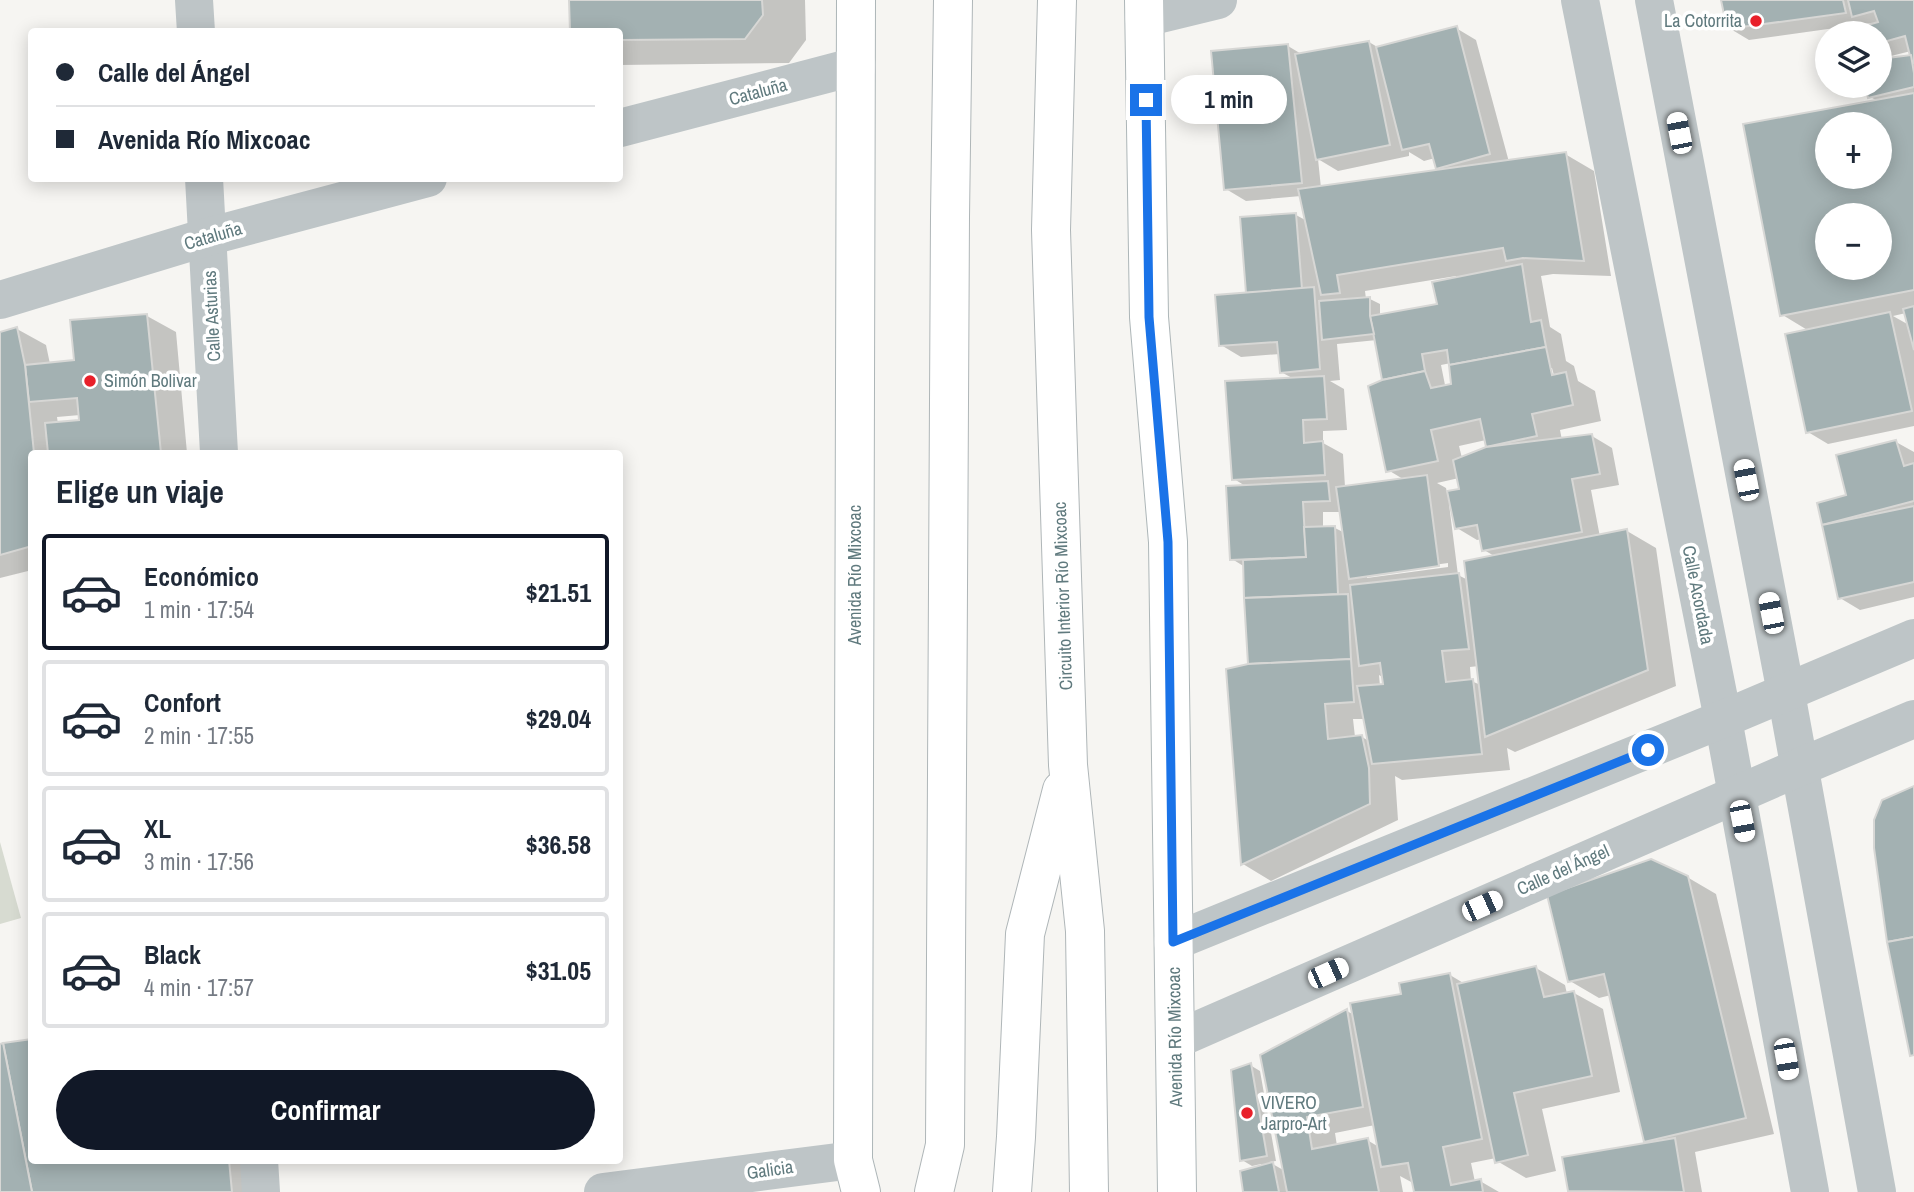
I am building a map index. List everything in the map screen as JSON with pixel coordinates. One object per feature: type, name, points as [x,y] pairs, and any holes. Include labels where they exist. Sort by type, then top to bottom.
[{"type":"main road","name":"Avenida Río Mixcoac","points":[[856,0],[857,1176]]},
{"type":"main road","points":[[934,1192],[945,1144],[953,0]]},
{"type":"main road","name":"Circuito Interior Río Mixcoac","points":[[1057,0],[1051,230],[1068,765],[1085,931],[1088,1192]]},
{"type":"main road","name":"Avenida Río Mixcoac","points":[[1144,9],[1149,317],[1168,542],[1177,1192]]},
{"type":"main road","points":[[1012,1192],[1025,934],[1068,765]]},
{"type":"street","points":[[194,0],[196,28]]},
{"type":"street","points":[[1144,9],[1218,0]]},
{"type":"street","name":"Calle Acordada","points":[[1580,0],[1723,719],[1810,1192]]},
{"type":"street","points":[[1654,0],[1800,767],[1877,1192]]},
{"type":"street","name":"Cataluña","points":[[623,127],[857,66]]},
{"type":"street","name":"Calle Asturias","points":[[204,182],[219,450]]},
{"type":"street","name":"Cataluña","points":[[0,300],[207,237],[413,182]]},
{"type":"street","points":[[1173,942],[1723,719],[1914,638]]},
{"type":"street","name":"Calle del Ángel","points":[[1175,1040],[1914,719]]},
{"type":"street","points":[[259,1164],[261,1192]]},
{"type":"street","name":"Galicia","points":[[603,1192],[857,1176]]},
{"type":"shaded area","points":[[0,842],[21,918],[0,924]]},
{"type":"building","points":[[569,0],[762,0],[763,15],[745,39],[623,40],[623,28],[570,28]]},
{"type":"building","name":"La Cotorrita","points":[[1721,0],[1843,0],[1846,13],[1727,29]]},
{"type":"building","points":[[1848,0],[1914,0],[1914,63],[1912,64],[1905,36],[1892,40],[1892,21],[1878,21],[1874,11],[1852,17]]},
{"type":"building","points":[[1457,26],[1490,154],[1436,169],[1429,144],[1402,150],[1376,47]]},
{"type":"building","points":[[1369,41],[1390,145],[1316,160],[1295,54]]},
{"type":"building","points":[[1288,44],[1302,183],[1224,190],[1211,51]]},
{"type":"building","points":[[1911,55],[1914,87],[1892,92],[1892,57]]},
{"type":"building","points":[[1914,93],[1914,290],[1780,316],[1743,124]]},
{"type":"building","points":[[1566,152],[1584,261],[1523,258],[1506,261],[1503,248],[1337,275],[1340,293],[1321,295],[1298,189]]},
{"type":"building","points":[[1296,213],[1302,289],[1246,293],[1240,217]]},
{"type":"building","points":[[1522,264],[1531,322],[1541,320],[1546,347],[1449,365],[1447,350],[1422,354],[1425,371],[1382,380],[1370,316],[1437,304],[1432,282]]},
{"type":"building","points":[[1314,287],[1320,369],[1280,373],[1277,342],[1219,346],[1215,295]]},
{"type":"building","points":[[1370,297],[1374,334],[1322,340],[1319,301]]},
{"type":"building","points":[[1914,306],[1914,350],[1903,309]]},
{"type":"building","points":[[1890,312],[1912,411],[1806,433],[1785,334]]},
{"type":"building","name":"Simón Bolivar","points":[[147,314],[161,450],[48,450],[45,423],[79,420],[77,398],[29,402],[25,365],[74,360],[70,320]]},
{"type":"building","points":[[17,327],[25,365],[34,450],[28,450],[28,547],[0,555],[0,332]]},
{"type":"building","points":[[1546,347],[1552,375],[1566,372],[1573,405],[1532,414],[1537,436],[1486,447],[1480,419],[1431,430],[1438,461],[1386,472],[1368,386],[1382,380],[1425,371],[1431,388],[1451,384],[1449,365]]},
{"type":"building","points":[[1324,376],[1327,419],[1303,420],[1304,443],[1323,441],[1325,475],[1232,480],[1225,381]]},
{"type":"building","points":[[1592,434],[1600,474],[1572,479],[1582,532],[1482,551],[1477,525],[1455,529],[1447,491],[1459,489],[1453,460],[1486,447]]},
{"type":"building","points":[[1896,440],[1904,466],[1914,463],[1914,501],[1822,525],[1817,503],[1846,495],[1836,455]]},
{"type":"building","points":[[1427,475],[1439,566],[1349,579],[1336,487]]},
{"type":"building","points":[[1328,481],[1330,501],[1303,502],[1306,557],[1230,560],[1226,486]]},
{"type":"building","points":[[1914,506],[1914,582],[1838,599],[1822,525]]},
{"type":"building","points":[[1335,526],[1338,594],[1244,598],[1243,560],[1306,557],[1304,527]]},
{"type":"building","points":[[1627,529],[1648,670],[1485,737],[1464,561]]},
{"type":"building","points":[[1459,573],[1469,649],[1442,651],[1446,682],[1473,679],[1482,754],[1372,764],[1357,686],[1383,684],[1380,663],[1359,666],[1350,585]]},
{"type":"building","points":[[1348,594],[1351,659],[1248,664],[1244,598]]},
{"type":"building","points":[[1351,659],[1354,702],[1325,704],[1328,739],[1362,735],[1369,768],[1370,804],[1241,865],[1226,669],[1248,664]]},
{"type":"building","points":[[1914,786],[1914,937],[1887,942],[1874,848],[1874,820],[1882,800]]},
{"type":"building","points":[[1651,859],[1688,876],[1746,1118],[1644,1142],[1604,974],[1568,982],[1547,895]]},
{"type":"building","points":[[1914,937],[1914,1055],[1910,1056],[1887,942]]},
{"type":"building","points":[[1536,966],[1544,997],[1574,991],[1592,1076],[1514,1093],[1528,1155],[1495,1163],[1457,984]]},
{"type":"building","points":[[1450,973],[1482,1139],[1443,1147],[1451,1185],[1481,1179],[1483,1192],[1414,1192],[1408,1163],[1381,1167],[1350,1003],[1401,994],[1399,983]]},
{"type":"building","points":[[1347,1009],[1363,1107],[1307,1117],[1312,1149],[1368,1138],[1379,1192],[1287,1192],[1260,1055]]},
{"type":"building","points":[[28,1040],[28,1164],[229,1164],[232,1192],[32,1192],[3,1043]]},
{"type":"building","points":[[3,1043],[32,1192],[0,1192],[0,1044]]},
{"type":"building","name":"VIVERO Jarpro-Art","points":[[1251,1063],[1267,1156],[1240,1161],[1231,1070]]},
{"type":"building","points":[[1675,1138],[1684,1192],[1568,1191],[1562,1157]]},
{"type":"building","points":[[1273,1162],[1279,1192],[1243,1192],[1240,1171]]},
{"type":"place","name":"La Cotorrita","points":[[1756,21]]},
{"type":"place","name":"Simón Bolivar","points":[[90,381]]},
{"type":"place","name":"VIVERO Jarpro-Art","points":[[1247,1113]]},
{"type":"route","points":[[1146,100],[1149,317],[1168,542],[1173,942],[1648,750]]}]
